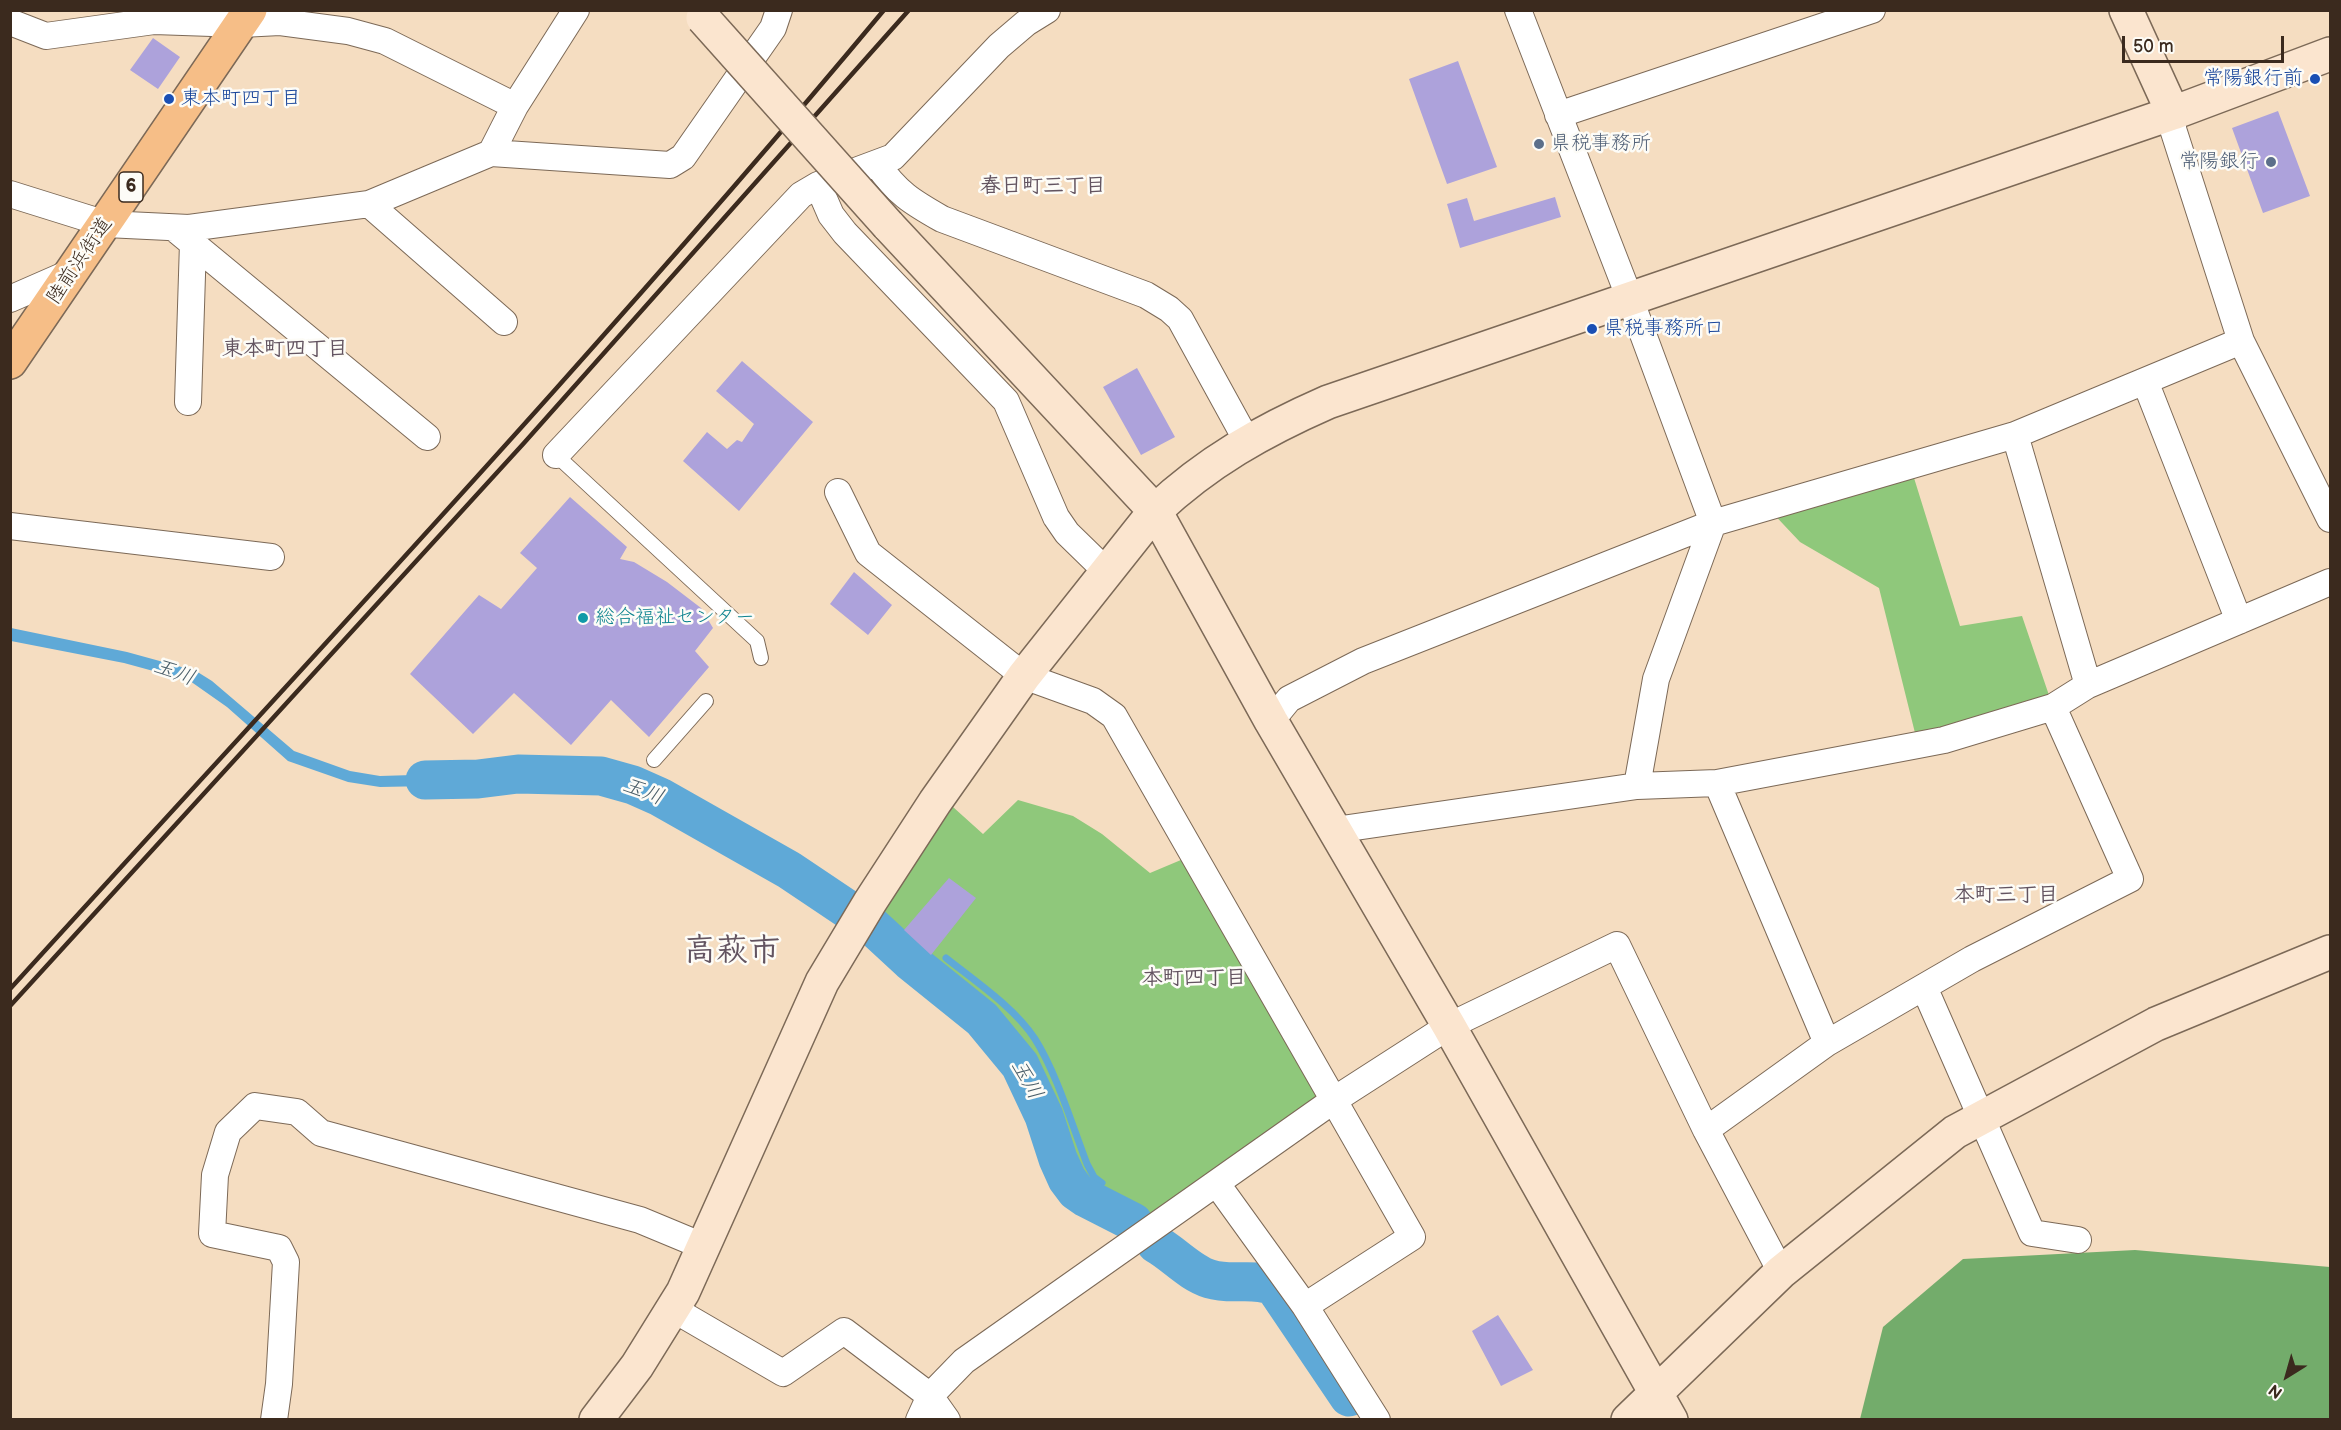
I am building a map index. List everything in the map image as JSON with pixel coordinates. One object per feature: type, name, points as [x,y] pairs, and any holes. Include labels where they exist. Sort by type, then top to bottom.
[{"type":"highway","name":"陸前浜街道","points":[[10,362],[75,270],[245,17]]},
{"type":"street","points":[[491,153],[514,106],[576,10]]},
{"type":"street","points":[[188,402],[184,235],[189,228],[369,204],[491,153],[670,165],[683,157],[773,28],[778,10]]},
{"type":"street","points":[[556,455],[801,195],[818,185],[893,158],[999,46],[1026,23],[1047,10]]},
{"type":"street","points":[[1518,10],[1630,299],[1713,523],[1656,679],[1638,786]]},
{"type":"street","points":[[1558,115],[1872,10]]},
{"type":"street","points":[[2126,10],[2173,113],[2173,129],[2241,341],[2331,519]]},
{"type":"street","points":[[700,14],[888,225],[1155,511],[1271,721],[1449,1026],[1663,1407]]},
{"type":"street","points":[[10,22],[46,36],[121,19],[154,21],[245,17],[348,31],[385,40],[514,106]]},
{"type":"street","points":[[596,1419],[637,1366],[674,1309],[705,1247],[822,982],[862,915],[935,802],[1024,676],[1155,511],[1202,471],[1247,441],[1328,402],[2173,113],[2331,54]]},
{"type":"street","points":[[877,164],[892,186],[914,204],[942,219],[1146,295],[1169,309],[1180,319],[1247,441]]},
{"type":"street","points":[[818,185],[831,215],[845,233],[1006,401],[1056,517],[1067,533],[1106,571]]},
{"type":"street","points":[[10,194],[106,224],[184,235],[427,436]]},
{"type":"street","points":[[369,204],[504,322]]},
{"type":"street","points":[[10,299],[75,270]]},
{"type":"street","points":[[1271,721],[1289,699],[1363,661],[1713,523],[2015,435],[2241,341]]},
{"type":"street","points":[[2145,381],[2240,621]]},
{"type":"street","points":[[2015,435],[2088,685]]},
{"type":"street","points":[[838,492],[868,553],[1024,676],[1093,701],[1114,716],[1412,1237],[1305,1306]]},
{"type":"street","points":[[10,526],[271,557]]},
{"type":"street","points":[[1335,830],[1638,786],[1717,783],[1944,740],[2053,707],[2088,685],[2331,582]]},
{"type":"street","points":[[1706,1130],[1827,1043],[1972,959],[2130,879],[2053,707]]},
{"type":"street","points":[[1717,783],[1827,1043]]},
{"type":"street","points":[[919,1419],[930,1396],[964,1361],[1334,1100],[1449,1026],[1617,945],[1706,1130],[1781,1272]]},
{"type":"street","points":[[1629,1419],[1663,1407],[1781,1272],[1955,1132],[2156,1024],[2331,952]]},
{"type":"street","points":[[1924,987],[2032,1233],[2078,1240]]},
{"type":"street","points":[[274,1419],[279,1384],[286,1262],[279,1248],[212,1234],[215,1175],[228,1132],[255,1106],[297,1112],[321,1132],[640,1220],[705,1247]]},
{"type":"street","points":[[1217,1184],[1305,1306],[1377,1419]]},
{"type":"street","points":[[674,1309],[783,1373],[844,1331],[930,1396],[947,1419]]},
{"type":"lane","points":[[556,455],[757,641],[761,658]]},
{"type":"lane","points":[[654,760],[706,701]]},
{"type":"green space","points":[[1910,465],[1960,626],[2022,616],[2053,707],[1918,745],[1879,588],[1800,542],[1767,507]]},
{"type":"green space","points":[[1018,800],[1073,816],[1102,834],[1150,873],[1188,857],[1329,1102],[1160,1222],[1116,1214],[1076,1191],[1032,1089],[1007,1049],[918,964],[871,925],[953,807],[983,834]]},
{"type":"green space","points":[[2135,1250],[2330,1267],[2330,1419],[1860,1419],[1883,1327],[1963,1259]]},
{"type":"water","points":[[11,628],[127,652],[196,671],[212,681],[294,751],[350,771],[380,776],[479,773],[479,785],[380,787],[348,782],[288,761],[227,707],[190,681],[124,663],[11,641]]},
{"type":"building","points":[[153,38],[180,57],[158,89],[130,70]]},
{"type":"building","points":[[1458,61],[1497,167],[1447,184],[1409,79]]},
{"type":"building","name":"常陽銀行","points":[[2278,111],[2310,196],[2263,213],[2232,128]]},
{"type":"building","points":[[1555,197],[1561,217],[1460,248],[1447,204],[1467,198],[1474,221]]},
{"type":"building","points":[[742,361],[813,422],[739,511],[683,461],[707,432],[727,449],[737,440],[742,442],[754,424],[716,391]]},
{"type":"building","points":[[1137,368],[1175,437],[1141,455],[1103,387]]},
{"type":"building","name":"総合福祉センター","points":[[570,497],[627,547],[620,559],[634,562],[667,582],[701,608],[713,628],[695,651],[709,667],[649,737],[611,700],[571,745],[514,693],[473,734],[410,674],[479,595],[501,609],[537,568],[520,553]]},
{"type":"building","points":[[854,572],[892,605],[868,635],[830,604]]},
{"type":"building","points":[[949,878],[976,898],[931,955],[904,930]]},
{"type":"building","points":[[1498,1315],[1533,1370],[1501,1386],[1472,1331]]},
{"type":"waterway","name":"玉川","points":[[425,780],[478,779],[518,774],[601,776],[633,785],[660,797],[789,870],[871,925],[910,961],[982,1019],[1020,1065],[1044,1116],[1067,1179],[1076,1191],[1086,1198],[1133,1222]]},
{"type":"waterway","points":[[946,958],[1006,1006],[1035,1039],[1057,1084],[1087,1164],[1094,1177],[1102,1183]]},
{"type":"waterway","name":"玉川","points":[[1156,1244],[1210,1279],[1226,1282],[1258,1282],[1274,1286],[1349,1397]]},
{"type":"railway","points":[[10,989],[562,382],[671,259],[884,10]]},
{"type":"railway","points":[[10,1006],[524,443],[909,10]]},
{"type":"place","name":"常陽銀行前","points":[[2315,79]]},
{"type":"place","name":"東本町四丁目","points":[[169,99]]},
{"type":"place","name":"県税事務所","points":[[1539,144]]},
{"type":"place","name":"常陽銀行","points":[[2271,162]]},
{"type":"place","name":"県税事務所口","points":[[1592,329]]},
{"type":"place","name":"総合福祉センター","points":[[583,618]]},
{"type":"district","name":"春日町三丁目","points":[[1043,187]]},
{"type":"district","name":"東本町四丁目","points":[[285,350]]},
{"type":"district","name":"本町三丁目","points":[[2006,896]]},
{"type":"district","name":"高萩市","points":[[732,952]]},
{"type":"district","name":"本町四丁目","points":[[1194,979]]}]
